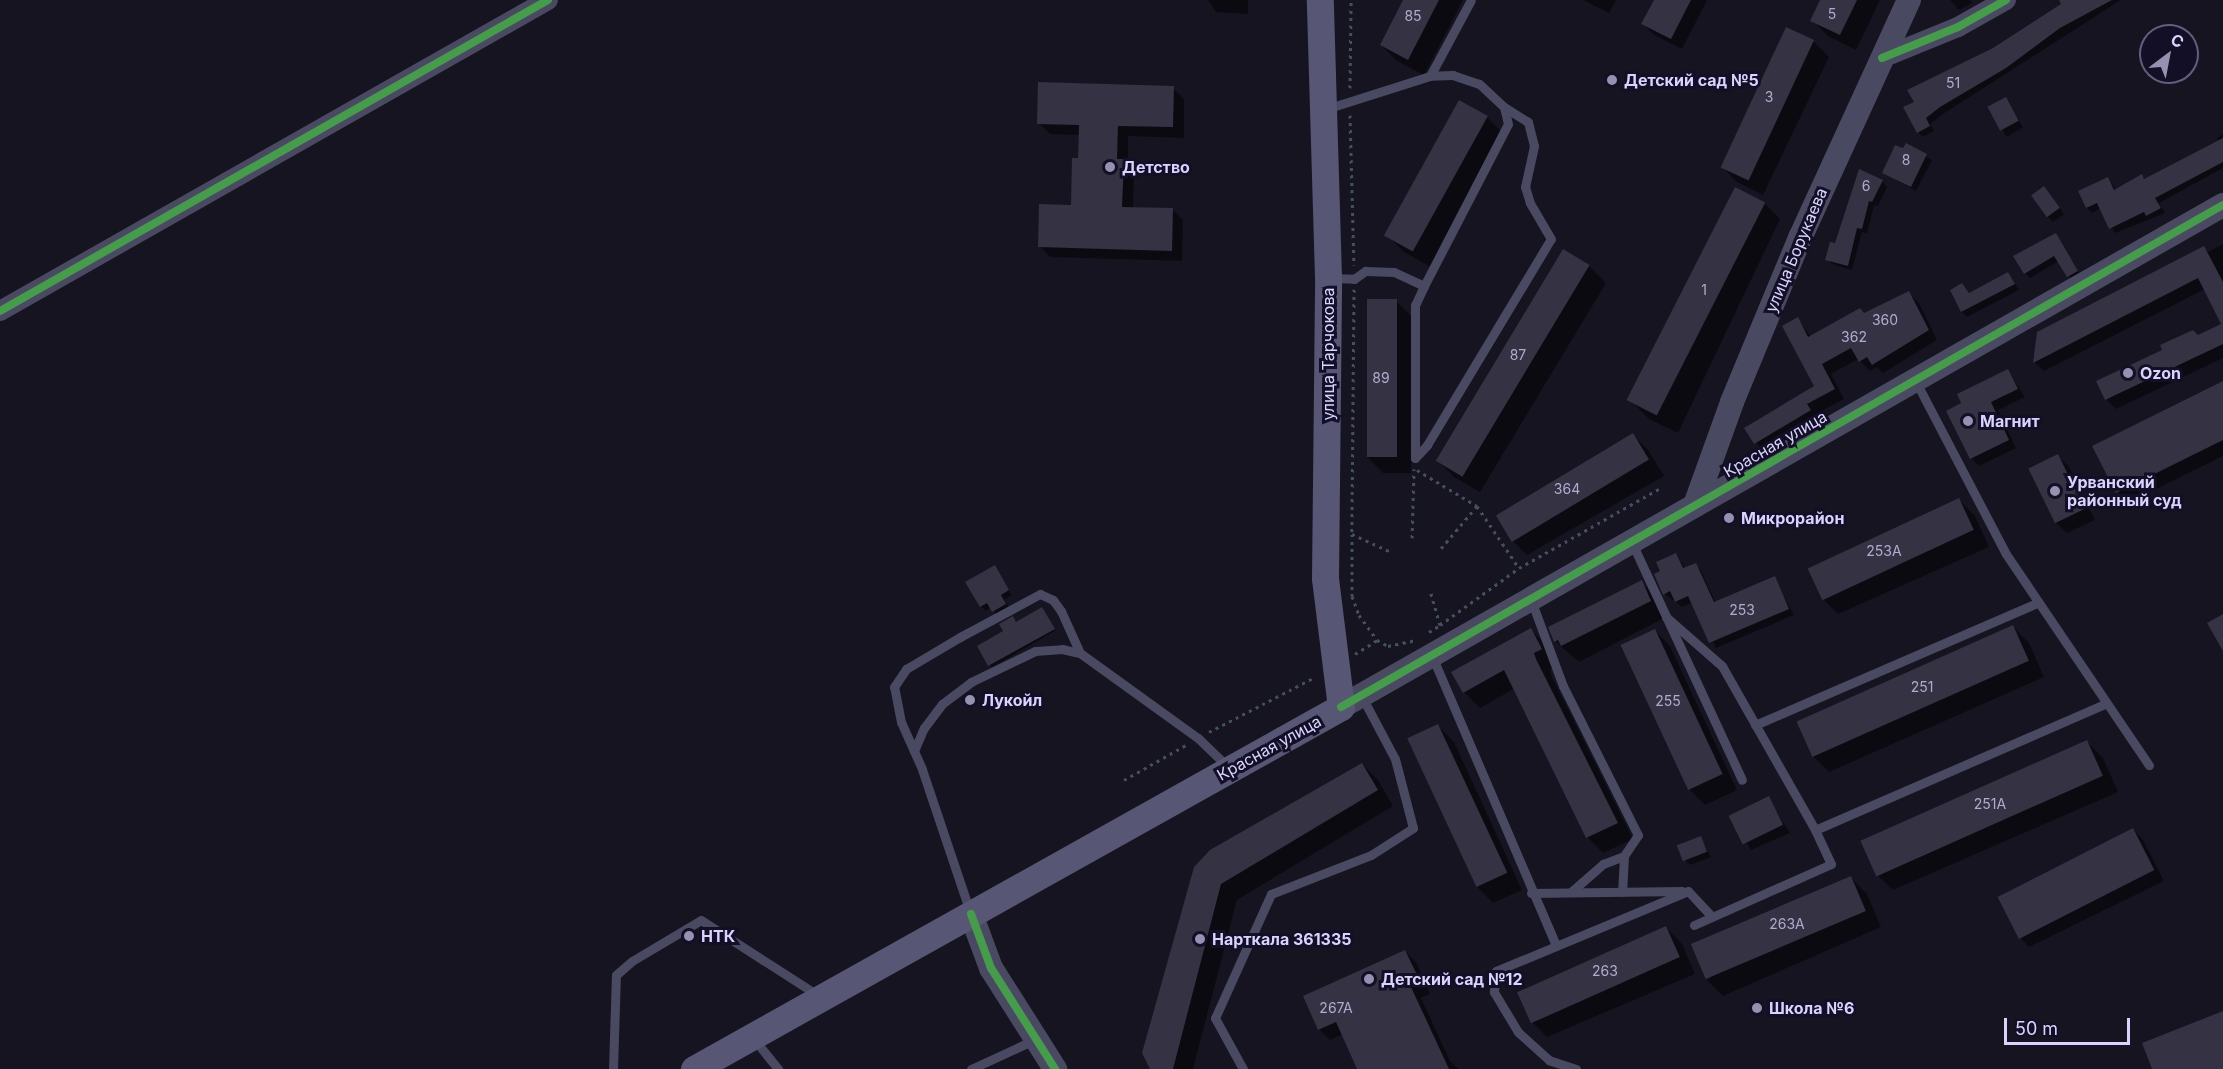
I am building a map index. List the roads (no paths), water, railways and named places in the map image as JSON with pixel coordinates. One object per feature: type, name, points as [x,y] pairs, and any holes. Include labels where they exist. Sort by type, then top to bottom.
[{"type":"main road","name":"улица Тарчокова","points":[[1320,0],[1328,278],[1325,578],[1351,701]]},
{"type":"main road","name":"Красная улица","points":[[694,1069],[1351,701]]},
{"type":"street","points":[[0,311],[548,0]]},
{"type":"street","name":"улица Борукаева","points":[[1695,505],[1732,402],[1791,260],[1909,0]]},
{"type":"street","points":[[1882,58],[1958,27],[2006,0]]},
{"type":"street","name":"Красная улица","points":[[1351,701],[1431,653],[2223,205]]},
{"type":"street","points":[[971,914],[991,968],[1055,1069]]},
{"type":"lane","points":[[1430,76],[1471,0]]},
{"type":"lane","points":[[1322,110],[1430,76],[1453,75],[1479,84],[1504,107],[1528,122],[1534,146],[1525,187],[1530,204],[1551,238],[1427,445],[1415,458],[1415,305],[1508,124],[1504,107]]},
{"type":"lane","points":[[1328,278],[1354,279],[1365,271],[1394,272],[1424,286]]},
{"type":"lane","points":[[1915,379],[1958,468],[2006,554],[2149,765]]},
{"type":"lane","points":[[1631,541],[1742,780]]},
{"type":"lane","points":[[971,914],[914,751],[901,722],[894,687],[906,669],[1040,594],[1061,611],[1080,652]]},
{"type":"lane","points":[[1530,598],[1563,686],[1638,835],[1624,856],[1622,892]]},
{"type":"lane","points":[[1755,725],[2039,602]]},
{"type":"lane","points":[[1666,617],[1722,666],[1815,830],[1831,864],[1694,925]]},
{"type":"lane","points":[[914,751],[924,728],[942,704],[971,682],[1035,651],[1062,649],[1080,652],[1198,738],[1231,769]]},
{"type":"lane","points":[[1431,653],[1446,680],[1531,893],[1556,945]]},
{"type":"lane","points":[[1243,1069],[1215,1018],[1272,894],[1371,855],[1413,828],[1395,759],[1351,701]]},
{"type":"lane","points":[[1815,830],[2107,703]]},
{"type":"lane","points":[[1570,892],[1603,864],[1624,856]]},
{"type":"lane","points":[[1531,893],[1688,891],[1712,918]]},
{"type":"lane","points":[[1576,1069],[1549,1060],[1518,1032],[1494,992],[1496,971],[1688,891]]},
{"type":"lane","points":[[613,1069],[616,975],[632,961],[701,920],[821,998]]},
{"type":"lane","points":[[752,1036],[778,1069]]},
{"type":"lane","points":[[971,1069],[1036,1039]]},
{"type":"place","name":"Детский сад №5","points":[[1612,80]]},
{"type":"place","name":"Детство","points":[[1110,167]]},
{"type":"place","name":"Ozon","points":[[2128,373]]},
{"type":"place","name":"Магнит","points":[[1968,421]]},
{"type":"place","name":"Урванский районный суд","points":[[2055,491]]},
{"type":"place","name":"Микрорайон","points":[[1729,518]]},
{"type":"place","name":"Лукойл","points":[[970,700]]},
{"type":"place","name":"НТК","points":[[689,936]]},
{"type":"place","name":"Нарткала 361335","points":[[1200,939]]},
{"type":"place","name":"Детский сад №12","points":[[1369,979]]},
{"type":"place","name":"Школа №6","points":[[1757,1008]]}]
